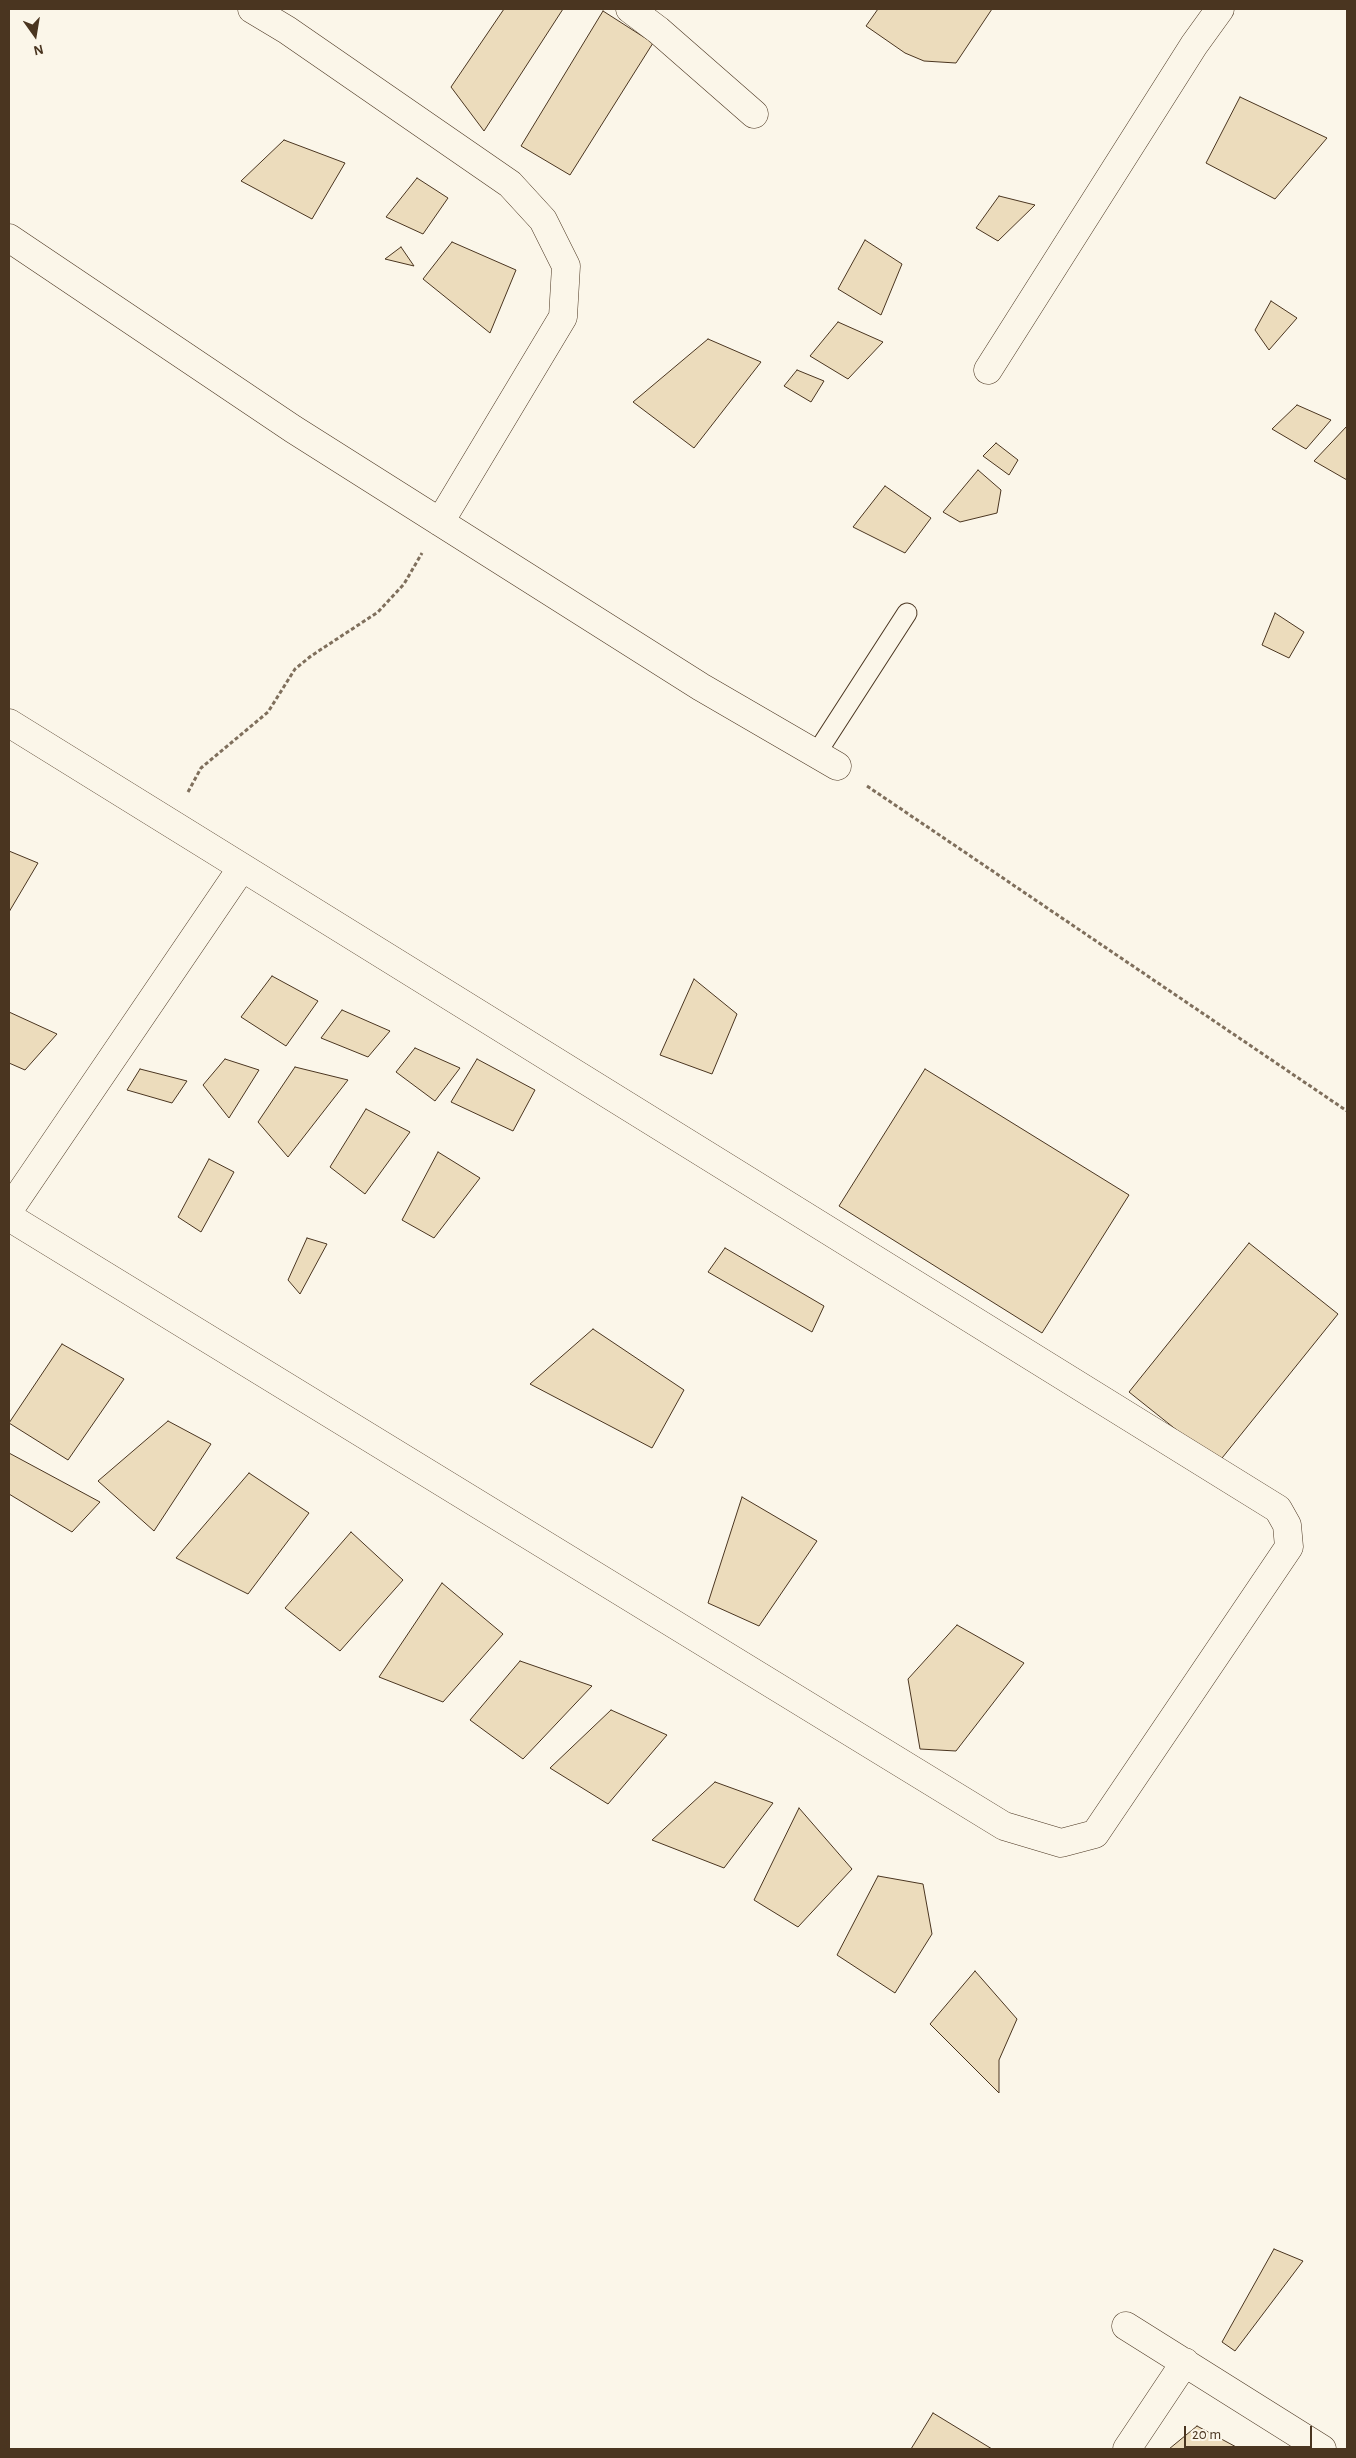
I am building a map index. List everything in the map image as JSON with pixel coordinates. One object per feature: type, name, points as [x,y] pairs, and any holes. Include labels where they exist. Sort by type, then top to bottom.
[{"type":"street","points":[[252,9],[287,30],[510,184],[543,220],[566,266],[563,318],[440,522]]},
{"type":"street","points":[[630,9],[658,30],[754,114]]},
{"type":"street","points":[[988,370],[1194,45],[1220,9]]},
{"type":"street","points":[[9,238],[293,429],[702,687],[827,760]]},
{"type":"street","points":[[9,723],[241,869],[1278,1510],[1287,1525],[1289,1547],[1095,1834],[1061,1843],[1004,1826],[9,1218]]},
{"type":"street","points":[[9,1210],[241,869]]},
{"type":"street","points":[[1126,2326],[1322,2449]]},
{"type":"street","points":[[1127,2449],[1185,2362]]},
{"type":"lane","points":[[827,760],[908,613]]},
{"type":"path","points":[[186,834],[186,797],[201,768],[268,712],[295,669],[310,656],[378,612],[404,584],[440,522]]},
{"type":"path","points":[[827,760],[1347,1111]]},
{"type":"building","points":[[504,9],[563,9],[484,131],[451,87]]},
{"type":"building","points":[[878,9],[992,9],[956,63],[924,61],[905,53],[866,26]]},
{"type":"building","points":[[603,11],[653,43],[570,175],[521,146]]},
{"type":"building","points":[[1240,97],[1327,138],[1275,199],[1206,163]]},
{"type":"building","points":[[284,140],[345,163],[312,219],[241,181]]},
{"type":"building","points":[[417,178],[448,198],[423,234],[386,217]]},
{"type":"building","points":[[999,196],[1035,205],[998,241],[976,228]]},
{"type":"building","points":[[865,240],[902,264],[881,315],[838,289]]},
{"type":"building","points":[[452,242],[516,270],[490,333],[423,279]]},
{"type":"building","points":[[401,247],[414,266],[385,259]]},
{"type":"building","points":[[1271,301],[1297,318],[1269,350],[1255,330]]},
{"type":"building","points":[[838,322],[883,342],[848,379],[810,356]]},
{"type":"building","points":[[708,339],[761,362],[694,448],[633,402]]},
{"type":"building","points":[[797,370],[824,381],[811,402],[784,386]]},
{"type":"building","points":[[1297,405],[1331,420],[1306,449],[1272,429]]},
{"type":"building","points":[[1347,426],[1347,480],[1314,461]]},
{"type":"building","points":[[996,443],[1018,460],[1009,475],[983,456]]},
{"type":"building","points":[[978,470],[1001,490],[997,513],[960,522],[943,512]]},
{"type":"building","points":[[885,486],[931,518],[905,553],[853,527]]},
{"type":"building","points":[[1275,613],[1304,632],[1289,658],[1262,645]]},
{"type":"building","points":[[9,851],[38,863],[9,912]]},
{"type":"building","points":[[272,976],[318,1001],[286,1046],[241,1017]]},
{"type":"building","points":[[694,979],[737,1014],[712,1074],[660,1055]]},
{"type":"building","points":[[342,1010],[390,1031],[368,1057],[321,1038]]},
{"type":"building","points":[[9,1012],[57,1034],[25,1070],[9,1063]]},
{"type":"building","points":[[415,1048],[460,1068],[435,1101],[396,1072]]},
{"type":"building","points":[[225,1059],[259,1070],[229,1118],[203,1085]]},
{"type":"building","points":[[477,1059],[535,1090],[513,1131],[451,1102]]},
{"type":"building","points":[[295,1067],[348,1080],[288,1157],[258,1122]]},
{"type":"building","points":[[140,1069],[187,1081],[172,1103],[127,1090]]},
{"type":"building","points":[[925,1069],[1129,1195],[1042,1333],[839,1206]]},
{"type":"building","points":[[366,1109],[410,1132],[365,1194],[330,1167]]},
{"type":"building","points":[[438,1152],[480,1178],[434,1238],[402,1220]]},
{"type":"building","points":[[209,1159],[234,1172],[201,1232],[178,1217]]},
{"type":"building","points":[[307,1238],[327,1244],[300,1294],[288,1280]]},
{"type":"building","points":[[1249,1243],[1338,1314],[1218,1463],[1129,1392]]},
{"type":"building","points":[[725,1248],[824,1306],[812,1332],[708,1272]]},
{"type":"building","points":[[593,1329],[684,1390],[652,1448],[530,1384]]},
{"type":"building","points":[[62,1344],[124,1379],[68,1460],[9,1423]]},
{"type":"building","points":[[168,1421],[211,1444],[154,1531],[98,1481]]},
{"type":"building","points":[[9,1453],[100,1502],[72,1532],[9,1494]]},
{"type":"building","points":[[249,1473],[309,1513],[248,1594],[176,1558]]},
{"type":"building","points":[[742,1497],[817,1541],[759,1626],[708,1603]]},
{"type":"building","points":[[351,1532],[403,1580],[340,1651],[285,1608]]},
{"type":"building","points":[[442,1583],[503,1634],[443,1702],[379,1677]]},
{"type":"building","points":[[957,1625],[1024,1663],[956,1751],[920,1749],[908,1679]]},
{"type":"building","points":[[520,1661],[592,1686],[523,1759],[470,1720]]},
{"type":"building","points":[[611,1710],[667,1735],[608,1804],[550,1768]]},
{"type":"building","points":[[715,1782],[773,1803],[724,1868],[652,1840]]},
{"type":"building","points":[[799,1808],[852,1869],[798,1927],[754,1900]]},
{"type":"building","points":[[878,1876],[923,1884],[932,1934],[895,1993],[837,1955]]},
{"type":"building","points":[[975,1971],[1017,2019],[999,2060],[999,2093],[930,2024]]},
{"type":"building","points":[[1274,2249],[1303,2261],[1235,2351],[1222,2342]]},
{"type":"building","points":[[933,2413],[992,2449],[911,2449]]},
{"type":"building","points":[[1197,2426],[1240,2449],[1169,2449]]}]
